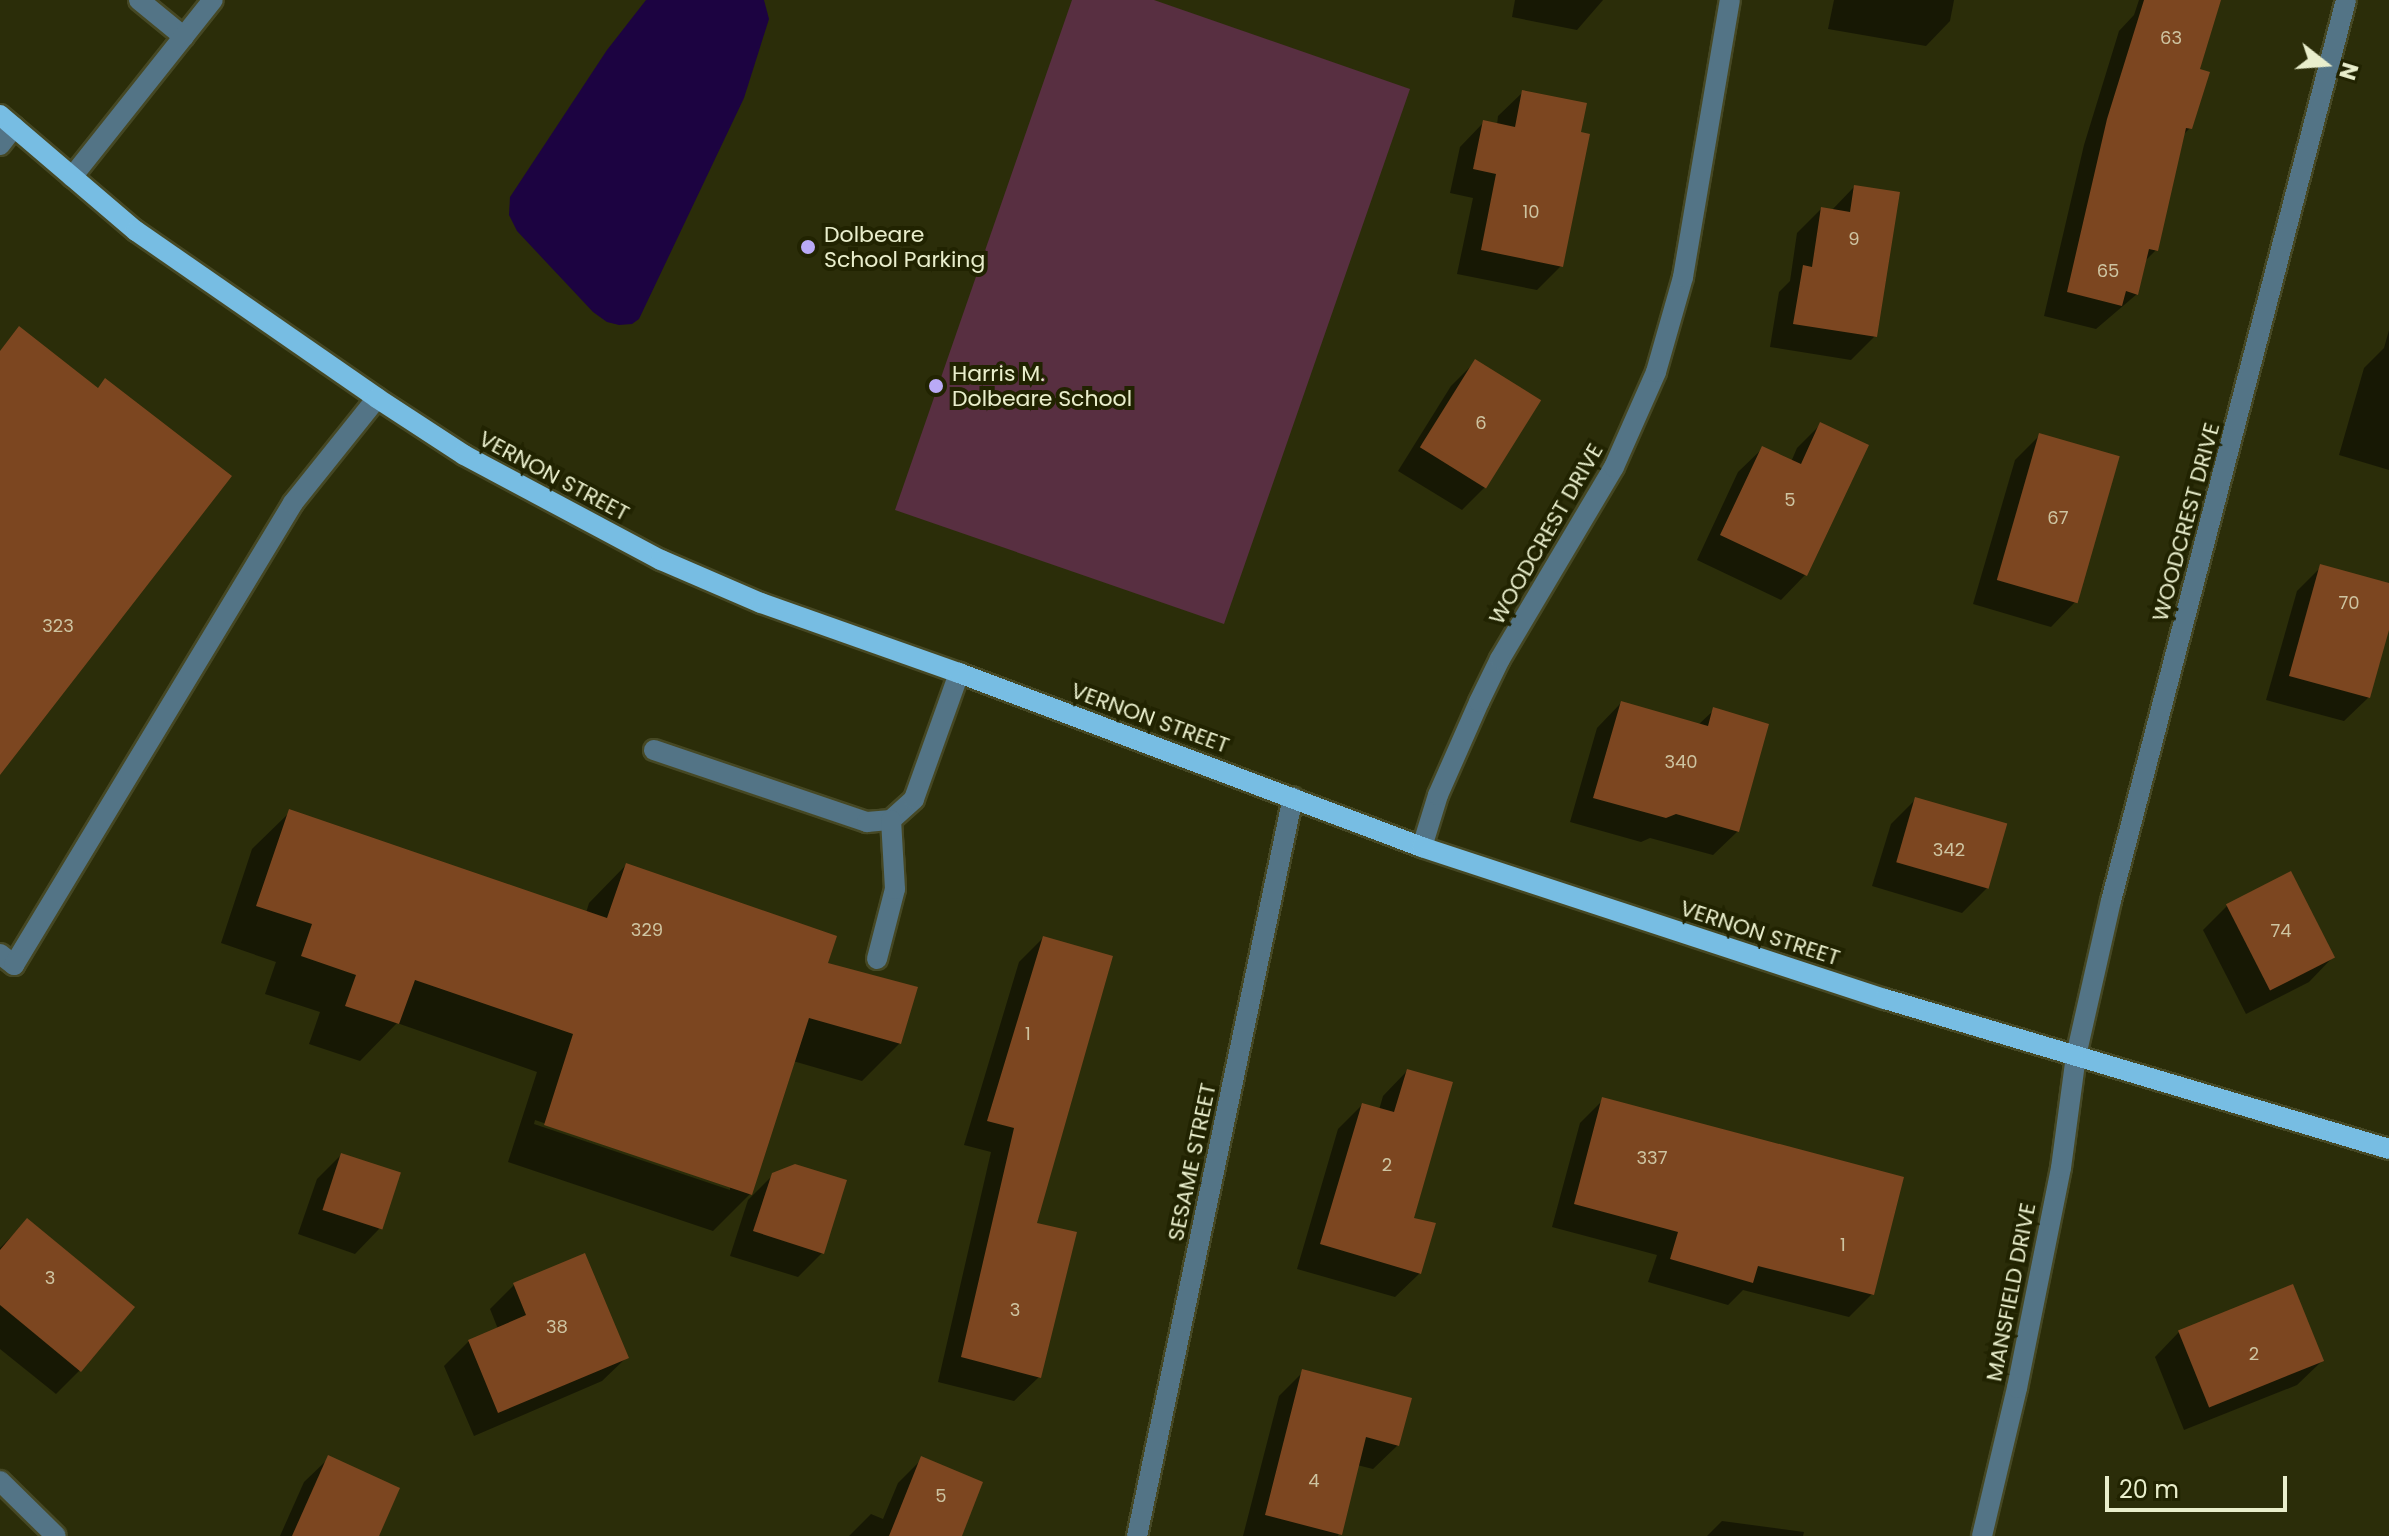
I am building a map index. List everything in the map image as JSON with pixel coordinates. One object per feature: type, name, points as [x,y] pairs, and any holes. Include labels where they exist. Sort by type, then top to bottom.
[{"type":"main road","name":"VERNON STREET","points":[[7,121],[147,240],[377,398],[464,455],[661,560],[761,603],[959,673],[1422,847],[1727,949],[2389,1149]]},
{"type":"street","points":[[139,0],[184,37]]},
{"type":"street","points":[[72,177],[213,0]]},
{"type":"street","name":"WOODCREST DRIVE","points":[[1422,847],[1438,795],[1500,659],[1614,467],[1656,372],[1683,277],[1730,0]]},
{"type":"street","name":"WOODCREST DRIVE","points":[[2076,1056],[2111,901],[2346,0]]},
{"type":"street","points":[[0,145],[7,121]]},
{"type":"street","points":[[0,954],[14,965],[293,503],[377,398]]},
{"type":"street","points":[[654,750],[867,822],[891,820],[914,799],[959,673]]},
{"type":"street","name":"SESAME STREET","points":[[1137,1536],[1293,797]]},
{"type":"street","points":[[877,959],[895,889],[891,820]]},
{"type":"street","name":"MANSFIELD DRIVE","points":[[1982,1536],[2052,1214],[2076,1056]]},
{"type":"street","points":[[0,1481],[56,1536]]},
{"type":"shaded area","points":[[646,0],[764,0],[769,19],[744,98],[639,319],[632,324],[619,325],[607,322],[593,312],[517,231],[509,215],[510,197],[607,50]]},
{"type":"shaded area","points":[[1072,0],[1154,0],[1410,89],[1224,624],[895,510]]},
{"type":"building","points":[[2144,0],[2221,0],[2200,69],[2210,72],[2192,129],[2186,128],[2158,251],[2149,249],[2138,295],[2126,291],[2122,306],[2067,292],[2107,119]]},
{"type":"building","points":[[1522,90],[1587,103],[1581,132],[1590,134],[1563,267],[1481,250],[1496,174],[1473,169],[1483,120],[1515,127]]},
{"type":"building","points":[[1854,185],[1900,192],[1877,337],[1793,324],[1803,265],[1812,267],[1821,207],[1850,212]]},
{"type":"building","points":[[19,326],[98,388],[105,378],[232,476],[0,775],[0,351]]},
{"type":"building","points":[[1475,359],[1541,400],[1486,489],[1420,447]]},
{"type":"building","points":[[1820,422],[1869,445],[1807,576],[1720,535],[1762,446],[1801,464]]},
{"type":"building","points":[[2039,433],[2120,456],[2078,603],[1997,580]]},
{"type":"building","points":[[2320,564],[2389,583],[2389,630],[2370,698],[2289,676]]},
{"type":"building","points":[[1621,701],[1708,726],[1713,707],[1769,724],[1739,832],[1676,814],[1666,818],[1593,798]]},
{"type":"building","points":[[1915,797],[2007,823],[1989,889],[1896,862]]},
{"type":"building","points":[[289,809],[607,918],[626,863],[837,936],[828,963],[918,987],[901,1044],[809,1018],[752,1195],[544,1125],[573,1034],[415,980],[399,1024],[345,1006],[356,975],[301,956],[312,924],[256,906]]},
{"type":"building","points":[[2291,871],[2335,957],[2270,991],[2226,904]]},
{"type":"building","points":[[1043,936],[1113,956],[1037,1223],[1077,1232],[1041,1378],[961,1357],[1014,1128],[987,1121]]},
{"type":"building","points":[[1407,1069],[1453,1082],[1414,1218],[1436,1223],[1421,1274],[1320,1244],[1362,1103],[1394,1112]]},
{"type":"building","points":[[1602,1097],[1904,1177],[1874,1295],[1758,1266],[1753,1283],[1670,1259],[1678,1232],[1574,1204]]},
{"type":"building","points":[[341,1153],[401,1172],[382,1230],[322,1210]]},
{"type":"building","points":[[795,1164],[847,1180],[824,1254],[753,1231],[772,1173]]},
{"type":"building","points":[[27,1218],[135,1307],[81,1372],[0,1305],[0,1250]]},
{"type":"building","points":[[585,1253],[629,1358],[498,1413],[468,1340],[526,1315],[513,1283]]},
{"type":"building","points":[[2293,1284],[2324,1361],[2209,1407],[2178,1330]]},
{"type":"building","points":[[1302,1369],[1412,1398],[1399,1446],[1366,1437],[1342,1535],[1265,1515]]},
{"type":"building","points":[[328,1455],[400,1488],[379,1536],[292,1536]]},
{"type":"building","points":[[921,1456],[983,1482],[962,1536],[889,1536]]},
{"type":"place","name":"Dolbeare School Parking","points":[[808,247]]},
{"type":"place","name":"Harris M. Dolbeare School","points":[[936,386]]}]
